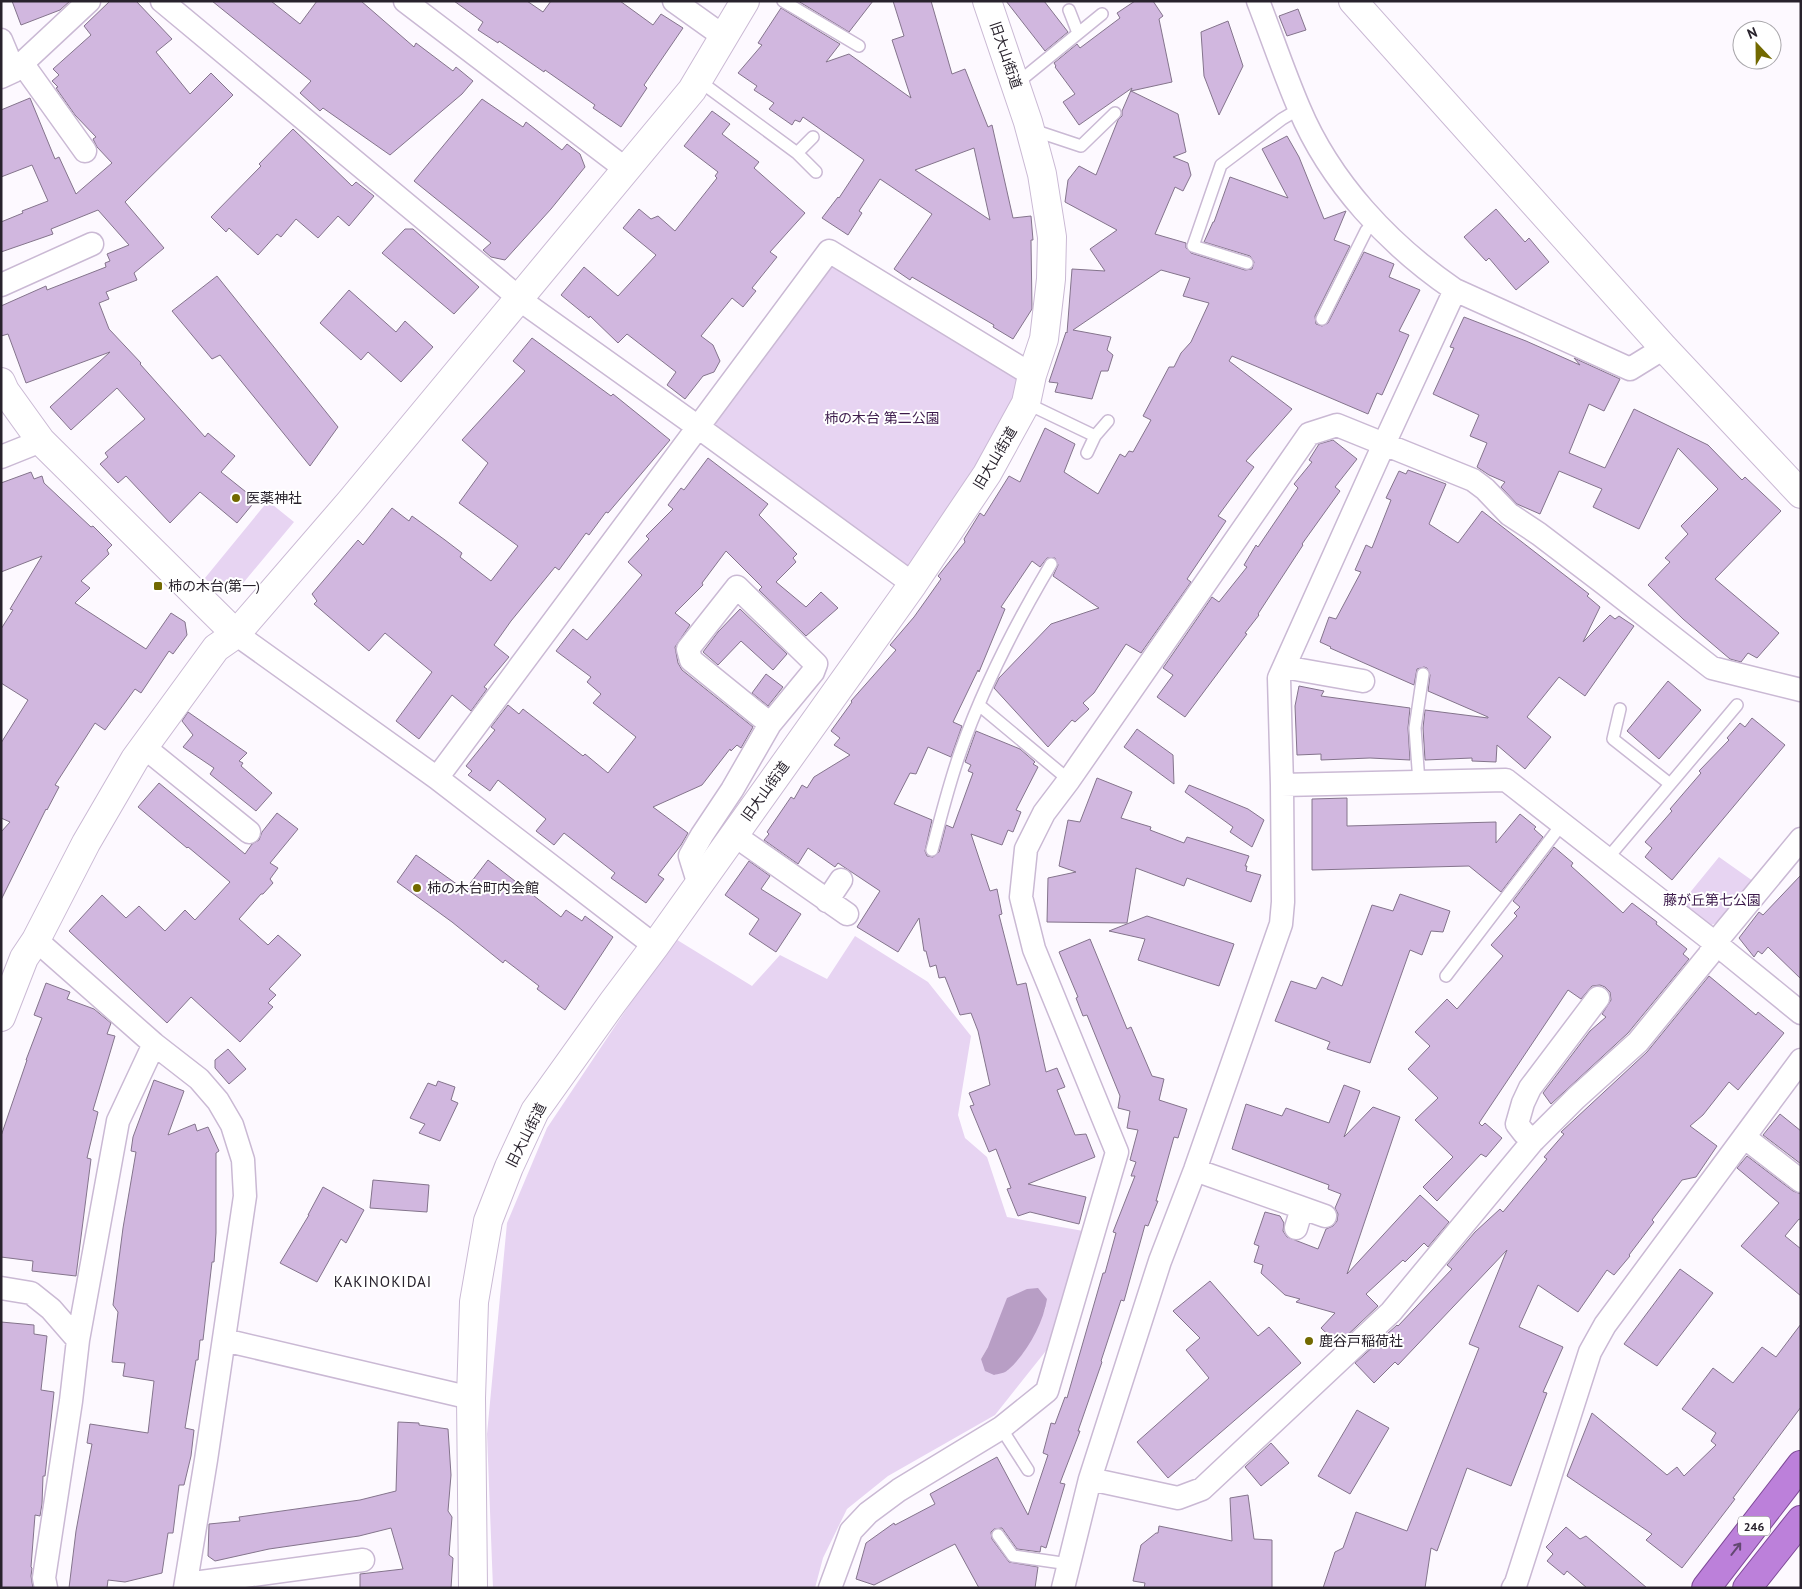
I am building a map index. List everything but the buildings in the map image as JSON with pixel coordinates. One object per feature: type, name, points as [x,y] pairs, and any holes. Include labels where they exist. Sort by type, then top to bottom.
[{"type":"highway","name":"246","points":[[1706,1588],[1801,1465]]},
{"type":"highway","name":"246","points":[[1747,1588],[1801,1520]]},
{"type":"highway","points":[[1754,1588],[1801,1537]]},
{"type":"street","points":[[12,70],[89,1]]},
{"type":"street","points":[[162,1],[520,298],[913,584]]},
{"type":"street","points":[[405,1],[627,170]]},
{"type":"street","points":[[674,1],[723,36]]},
{"type":"street","points":[[1,1017],[24,958],[36,940],[86,843],[135,759],[216,648],[236,634],[350,502],[627,170],[692,90],[745,1]]},
{"type":"street","name":"旧大山街道","points":[[473,1588],[471,1398],[474,1302],[488,1221],[509,1167],[535,1112],[913,584],[987,474],[1026,403],[1032,375],[1044,338],[1051,279],[1052,237],[1042,174],[1030,129],[987,1]]},
{"type":"street","points":[[1258,1],[1299,109],[1324,155],[1355,200],[1374,222],[1437,278],[1455,290],[1630,369],[1664,348]]},
{"type":"street","points":[[1353,1],[1664,348],[1801,494]]},
{"type":"street","points":[[1,40],[12,70],[85,151]]},
{"type":"street","points":[[1,285],[92,244]]},
{"type":"street","points":[[437,778],[829,251],[1032,375]]},
{"type":"street","points":[[1063,1588],[1090,1479],[1160,1261],[1281,924],[1283,902],[1279,678],[1455,290]]},
{"type":"street","points":[[1,382],[5,391],[41,441],[236,634],[437,778],[655,946]]},
{"type":"street","points":[[830,1588],[851,1531],[868,1513],[899,1490],[1001,1428],[1047,1391],[1117,1152],[1034,949],[1021,897],[1026,849],[1044,813],[1069,780],[1309,434],[1337,425],[1473,480],[1485,489],[1509,514],[1591,574],[1712,668],[1801,690]]},
{"type":"street","points":[[1,457],[41,441]]},
{"type":"street","points":[[699,885],[690,856],[702,834],[732,790],[770,724],[813,672],[816,664],[737,587],[688,649],[691,660],[770,724]]},
{"type":"street","points":[[1284,667],[1363,681]]},
{"type":"street","points":[[144,747],[249,832]]},
{"type":"street","points":[[1282,785],[1506,780],[1801,1013]]},
{"type":"street","points":[[734,835],[847,914]]},
{"type":"street","points":[[1090,1479],[1178,1498],[1202,1489],[1390,1312],[1534,1140],[1576,1098],[1638,1042],[1801,839]]},
{"type":"street","points":[[827,901],[841,880]]},
{"type":"street","points":[[36,940],[154,1044],[199,1079],[218,1101],[232,1125],[243,1160],[245,1196],[206,1460],[185,1586],[362,1560]]},
{"type":"street","points":[[1534,1140],[1524,1134],[1517,1124],[1523,1103],[1530,1088],[1598,998]]},
{"type":"street","points":[[46,1588],[44,1578],[78,1340],[118,1121],[154,1044]]},
{"type":"street","points":[[1513,1588],[1590,1352],[1605,1325],[1801,1060]]},
{"type":"street","points":[[1744,1137],[1801,1181]]},
{"type":"street","points":[[1194,1170],[1299,1218],[1324,1216]]},
{"type":"street","points":[[1,1288],[31,1294],[51,1309],[78,1340]]},
{"type":"street","points":[[224,1340],[471,1398]]},
{"type":"lane","points":[[783,1],[859,46]]},
{"type":"lane","points":[[1069,10],[1078,34]]},
{"type":"lane","points":[[1016,84],[1102,14]]},
{"type":"lane","points":[[698,80],[797,154],[816,172]]},
{"type":"lane","points":[[1247,263],[1193,246],[1221,165],[1282,119],[1299,109]]},
{"type":"lane","points":[[1030,129],[1081,146],[1116,113]]},
{"type":"lane","points":[[797,154],[813,137]]},
{"type":"lane","points":[[1322,319],[1366,232],[1374,222]]},
{"type":"lane","points":[[1026,403],[1095,436]]},
{"type":"lane","points":[[1087,453],[1095,436],[1108,421]]},
{"type":"lane","points":[[932,850],[960,750],[1016,625],[1051,564]]},
{"type":"lane","points":[[1419,782],[1415,728],[1423,674]]},
{"type":"lane","points":[[979,705],[1069,780]]},
{"type":"lane","points":[[1607,859],[1737,705]]},
{"type":"lane","points":[[1620,709],[1613,739],[1670,784]]},
{"type":"lane","points":[[1446,976],[1562,824]]},
{"type":"lane","points":[[1001,1428],[1028,1470]]},
{"type":"lane","points":[[998,1534],[1013,1556],[1069,1564]]},
{"type":"green space","name":"柿の木台 第二公園","points":[[829,251],[1032,375],[913,584],[698,427]]},
{"type":"green space","points":[[268,501],[294,522],[239,588],[218,593],[205,578]]},
{"type":"green space","name":"藤が丘第七公園","points":[[1719,857],[1753,881],[1726,919],[1709,926],[1679,906]]},
{"type":"green space","points":[[855,936],[928,982],[971,1036],[958,1115],[965,1138],[987,1157],[1007,1217],[1083,1231],[1053,1342],[995,1415],[888,1476],[847,1509],[823,1558],[815,1588],[493,1588],[487,1434],[507,1223],[547,1128],[674,938],[752,986],[780,955],[827,979]],"holes":[[[1046,1307],[1023,1353],[1007,1371],[981,1359],[988,1347]]]},
{"type":"shaded area","points":[[1038,1288],[1047,1299],[1042,1318],[1028,1347],[1007,1371],[994,1375],[985,1371],[981,1359],[988,1347],[1007,1298],[1027,1289]]},
{"type":"place","name":"医薬神社","points":[[236,498]]},
{"type":"place","name":"柿の木台(第一)","points":[[158,586]]},
{"type":"place","name":"柿の木台町内会館","points":[[417,888]]},
{"type":"place","name":"鹿谷戸稲荷社","points":[[1309,1341]]},
{"type":"district","name":"KAKINOKIDAI","points":[[383,1281]]}]
